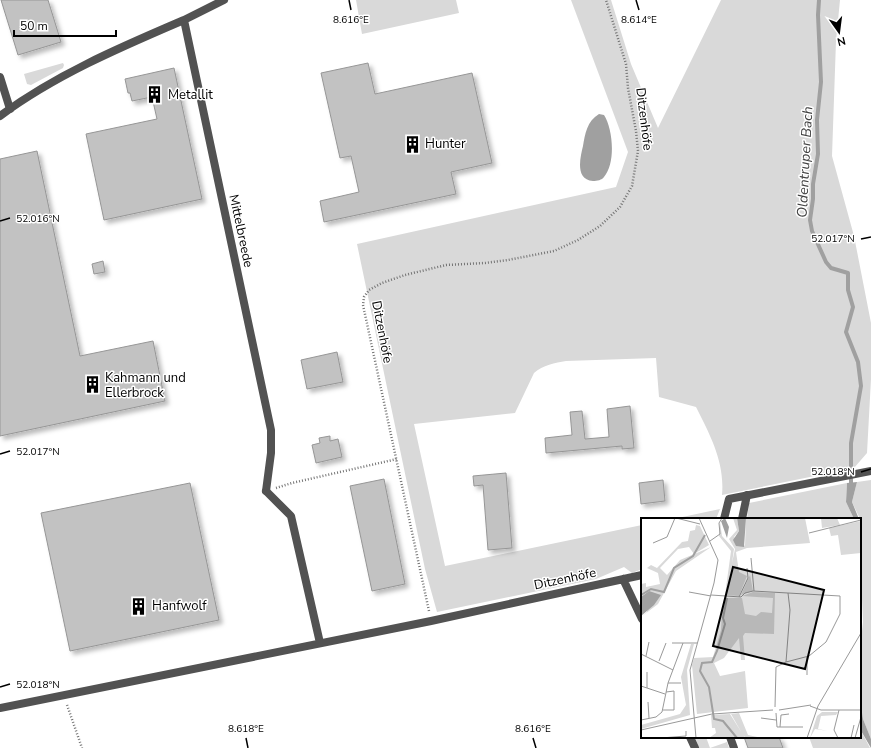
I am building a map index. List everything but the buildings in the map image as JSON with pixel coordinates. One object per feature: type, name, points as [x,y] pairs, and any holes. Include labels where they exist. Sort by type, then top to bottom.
[{"type":"street","points":[[0,116],[44,87],[224,0]]},
{"type":"street","name":"Mittelbreede","points":[[184,20],[271,430],[272,445],[266,491],[291,516],[320,643]]},
{"type":"street","points":[[0,77],[10,109]]},
{"type":"street","points":[[724,518],[729,498],[871,471]]},
{"type":"street","points":[[742,518],[747,495]]},
{"type":"street","name":"Ditzenhöfe","points":[[431,620],[641,575]]},
{"type":"street","points":[[623,579],[641,617]]},
{"type":"street","points":[[0,708],[431,620]]},
{"type":"street","points":[[690,738],[695,748]]},
{"type":"street","points":[[730,738],[734,748]]},
{"type":"path","name":"Ditzenhöfe","points":[[431,620],[363,305],[364,297],[369,290],[382,283],[405,275],[446,265],[508,260],[554,250],[578,240],[600,226],[620,207],[632,186],[638,151],[636,130],[628,88],[626,64],[606,0]]},
{"type":"path","points":[[292,483],[396,459]]},
{"type":"path","points":[[64,696],[82,748]]},
{"type":"shaded area","points":[[356,0],[456,0],[459,13],[362,34]]},
{"type":"shaded area","points":[[571,0],[611,0],[631,64],[658,128],[721,0],[840,0],[836,41],[832,156],[854,236],[871,323],[871,379],[867,453],[854,468],[722,495],[719,460],[696,407],[659,397],[656,358],[566,361],[545,366],[534,373],[515,413],[414,424],[445,566],[641,525],[641,569],[632,573],[624,567],[596,579],[437,612],[425,569],[357,244],[616,187],[628,152]]},
{"type":"shaded area","points":[[63,63],[63,68],[31,85],[27,84],[24,74]]},
{"type":"shaded area","points":[[599,114],[604,115],[607,121],[611,137],[612,155],[608,171],[604,177],[593,181],[587,180],[583,177],[580,162],[587,128],[592,120]]},
{"type":"shaded area","points":[[871,480],[871,739],[863,719],[861,706],[861,640],[863,622],[861,590],[861,518],[860,518],[852,502],[857,482]]},
{"type":"shaded area","points":[[857,482],[852,502],[859,518],[854,518],[846,502],[847,483]]},
{"type":"shaded area","points":[[847,483],[846,502],[854,518],[747,518],[749,503]]},
{"type":"shaded area","points":[[720,509],[716,518],[678,518]]},
{"type":"shaded area","points":[[861,590],[862,598],[861,632]]},
{"type":"shaded area","points":[[861,706],[863,719],[871,739],[871,748],[861,731]]},
{"type":"shaded area","points":[[861,731],[870,748],[813,748],[809,738],[861,738]]},
{"type":"shaded area","points":[[695,738],[706,738],[710,748],[699,748]]},
{"type":"shaded area","points":[[727,742],[729,748],[710,748]]},
{"type":"waterway","name":"Oldentruper Bach","points":[[819,0],[818,15],[821,82],[817,120],[818,154],[813,184],[813,199],[810,220],[812,231],[826,262],[831,268],[848,273],[848,290],[853,307],[846,332],[858,362],[861,386],[851,443],[851,488]]},
{"type":"place","name":"Metallit","points":[[155,95]]},
{"type":"place","name":"Hunter","points":[[412,144]]},
{"type":"place","name":"Kahmann und Ellerbrock","points":[[92,385]]},
{"type":"place","name":"Hanfwolf","points":[[139,606]]}]
